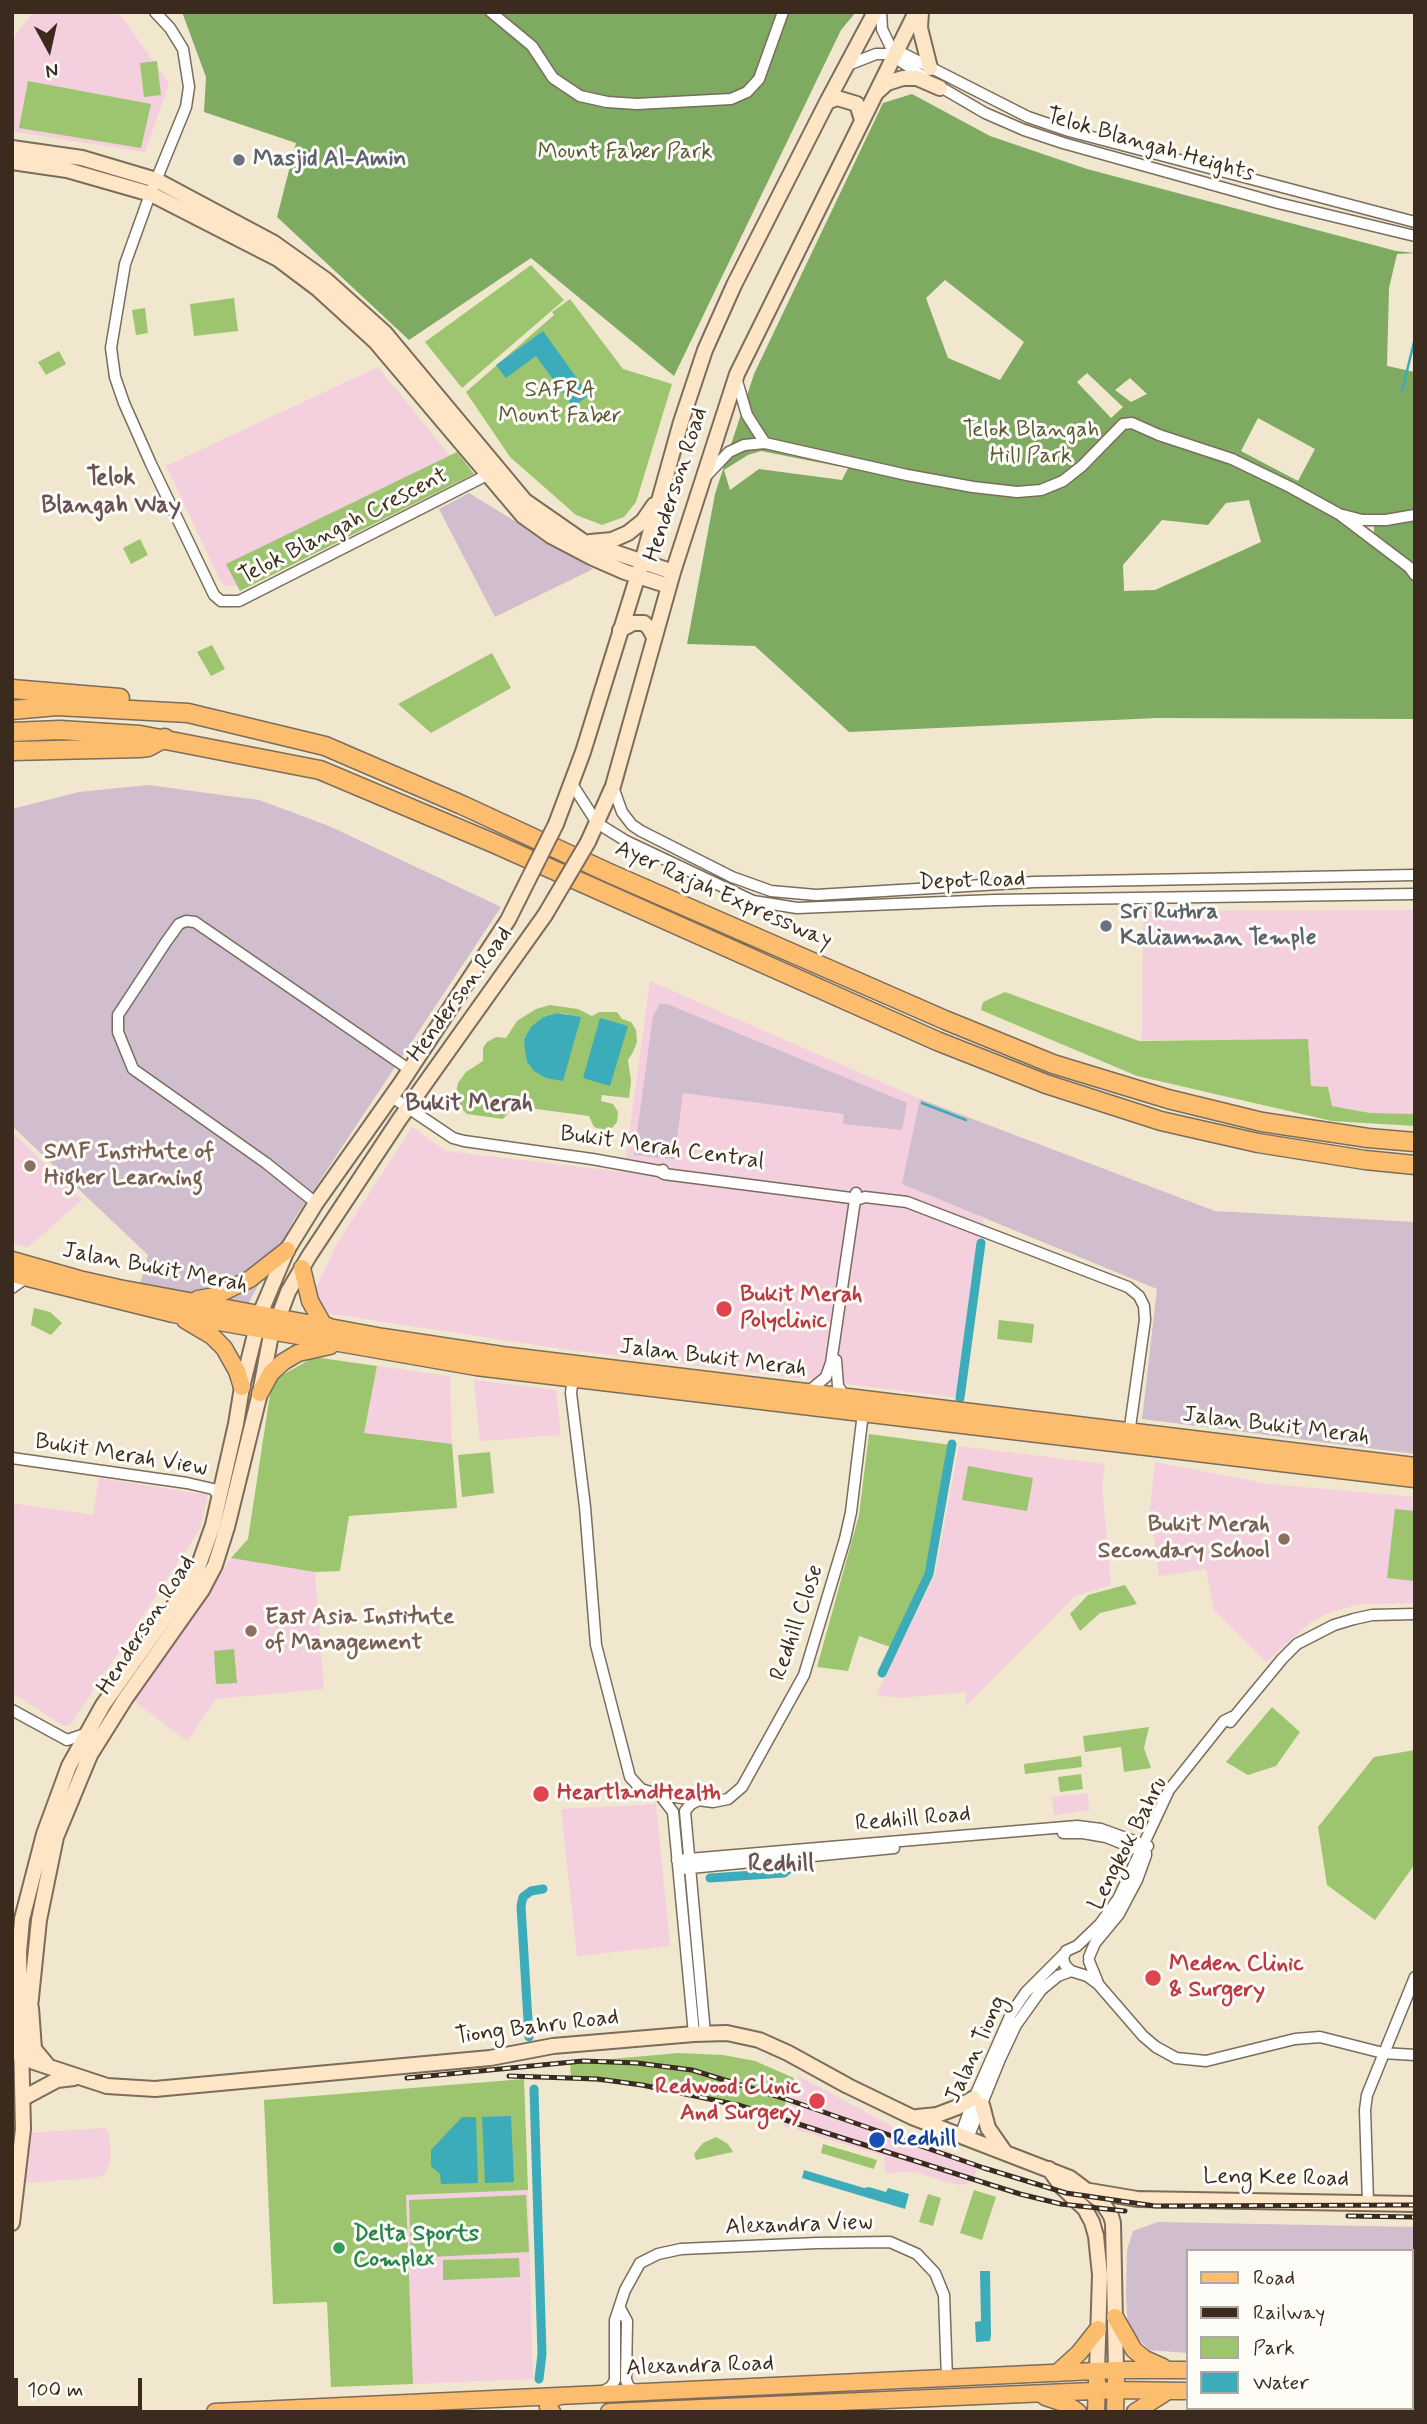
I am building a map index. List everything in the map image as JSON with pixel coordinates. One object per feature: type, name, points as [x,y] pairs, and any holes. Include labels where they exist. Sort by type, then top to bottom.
[{"type":"highway","points":[[12,689],[150,701],[188,713]]},
{"type":"highway","name":"Ayer Rajah Expressway","points":[[12,710],[57,706],[188,713],[325,746],[945,1020],[1053,1064],[1168,1099],[1262,1122],[1368,1138],[1415,1142]]},
{"type":"highway","name":"Ayer Rajah Expressway","points":[[12,732],[60,730],[164,738],[320,770],[493,843],[937,1041],[1046,1084],[1161,1121],[1258,1143],[1415,1165]]},
{"type":"highway","points":[[12,751],[140,748],[148,747],[164,738]]},
{"type":"main road","name":"Henderson Road","points":[[23,2112],[16,2018],[22,1919],[44,1834],[69,1766],[85,1734],[124,1673],[195,1576],[220,1497],[242,1387],[267,1323],[288,1250],[316,1203],[392,1097],[508,920],[556,824],[572,784],[638,577],[705,350],[734,285],[876,12]]},
{"type":"main road","points":[[919,12],[921,36],[930,68]]},
{"type":"main road","name":"Henderson Road","points":[[12,2223],[27,2096],[20,2055],[41,1907],[55,1837],[90,1755],[125,1699],[202,1590],[215,1565],[260,1393],[267,1323],[407,1109],[545,915],[597,823],[613,786],[671,579],[737,374],[894,53],[919,12]]},
{"type":"main road","points":[[875,94],[887,83],[903,78],[917,78],[940,88]]},
{"type":"main road","points":[[827,102],[837,98],[857,104],[862,120]]},
{"type":"main road","points":[[12,148],[82,158],[153,187],[268,253],[318,289],[375,341],[492,472],[523,516],[551,536],[638,577],[671,579]]},
{"type":"main road","points":[[12,162],[153,187]]},
{"type":"main road","points":[[492,472],[525,501],[584,542],[642,562],[671,579]]},
{"type":"main road","points":[[584,542],[612,540],[628,533],[643,521],[661,495]]},
{"type":"main road","points":[[620,630],[633,623],[644,623],[654,637]]},
{"type":"main road","points":[[189,1300],[228,1291],[288,1250]]},
{"type":"main road","name":"Jalan Bukit Merah","points":[[12,1260],[79,1279],[189,1300],[339,1344],[476,1367],[863,1413],[1415,1466]]},
{"type":"main road","points":[[302,1268],[310,1301],[323,1324],[331,1327]]},
{"type":"main road","name":"Jalan Bukit Merah","points":[[17,1280],[173,1314],[331,1327],[564,1364],[846,1398],[1415,1479]]},
{"type":"main road","points":[[173,1314],[212,1336],[224,1348],[237,1371],[242,1387]]},
{"type":"main road","points":[[260,1393],[271,1373],[283,1362],[298,1353],[339,1344]]},
{"type":"main road","points":[[31,1986],[34,2049],[49,2067]]},
{"type":"main road","name":"Tiong Bahru Road","points":[[20,2055],[79,2077],[120,2088],[155,2089],[490,2058],[553,2046],[699,2034],[742,2036],[773,2045],[848,2087],[912,2117],[1070,2178],[1102,2202],[1111,2216]]},
{"type":"main road","points":[[27,2096],[57,2080],[79,2077]]},
{"type":"main road","points":[[912,2117],[937,2115],[978,2101],[988,2128],[1004,2151]]},
{"type":"main road","name":"Tiong Bahru Road","points":[[1048,2168],[1085,2210],[1092,2222],[1099,2252],[1097,2371]]},
{"type":"main road","name":"Leng Kee Road","points":[[1090,2191],[1137,2199],[1415,2204]]},
{"type":"main road","points":[[1115,2412],[1111,2216],[1122,2205],[1137,2199]]},
{"type":"main road","points":[[1115,2317],[1135,2350],[1145,2359],[1168,2370]]},
{"type":"main road","points":[[1057,2373],[1079,2353],[1098,2329]]},
{"type":"main road","name":"Alexandra Road","points":[[215,2412],[1116,2370],[1186,2370]]},
{"type":"main road","points":[[1096,2412],[1097,2371]]},
{"type":"main road","name":"Alexandra Road","points":[[608,2412],[1116,2390],[1186,2391]]},
{"type":"main road","points":[[1135,2412],[1168,2390]]},
{"type":"main road","points":[[1035,2394],[1059,2401],[1078,2412]]},
{"type":"main road","points":[[552,2412],[548,2407],[550,2400],[560,2396]]},
{"type":"street","points":[[153,187],[186,107],[188,87],[183,49],[170,28],[155,12]]},
{"type":"street","points":[[491,12],[532,46],[553,78],[580,96],[607,102],[637,104],[731,99],[747,92],[760,79],[783,12]]},
{"type":"street","name":"Telok Blangah Heights","points":[[881,12],[882,29],[900,62],[985,113],[1024,130],[1278,203],[1415,236]]},
{"type":"street","points":[[848,65],[862,58],[894,53]]},
{"type":"street","name":"Telok Blangah Heights","points":[[894,53],[904,54],[1028,117],[1069,131],[1415,222]]},
{"type":"street","name":"Telok Blangah Crescent","points":[[153,187],[121,278],[111,348],[115,377],[140,441],[203,575],[214,595],[221,601],[239,601],[492,472]]},
{"type":"street","points":[[737,374],[739,394],[747,415],[765,443]]},
{"type":"street","points":[[702,480],[729,452],[744,445],[765,443],[906,475],[1017,492],[1041,490],[1063,481],[1124,424],[1132,423],[1263,473],[1339,514],[1415,575]]},
{"type":"street","points":[[1339,514],[1362,520],[1386,520],[1415,515]]},
{"type":"street","name":"Depot Road","points":[[572,784],[597,823],[626,841],[753,901],[797,908],[995,900],[1415,894]]},
{"type":"street","name":"Depot Road","points":[[613,786],[622,812],[632,825],[641,831],[732,877],[771,891],[816,895],[1034,882],[1415,875]]},
{"type":"street","name":"Henderson Road","points":[[316,1203],[266,1163],[133,1069],[118,1032],[118,1015],[166,942],[179,924],[186,921],[195,922],[410,1069]]},
{"type":"street","name":"Bukit Merah Central","points":[[392,1097],[453,1138],[464,1141],[592,1158],[661,1173],[678,1171],[894,1200],[923,1207],[1128,1287],[1139,1296],[1144,1306],[1128,1438]]},
{"type":"street","points":[[805,1393],[820,1384],[830,1369],[859,1196]]},
{"type":"street","points":[[846,1398],[838,1385],[835,1363],[859,1196]]},
{"type":"street","name":"Redhill Close","points":[[573,1378],[571,1393],[585,1507],[596,1645],[629,1777],[641,1789],[660,1795],[699,1800],[719,1802],[728,1799],[742,1787],[804,1675],[845,1539],[851,1512],[863,1413]]},
{"type":"street","name":"Bukit Merah View","points":[[12,1457],[110,1467],[214,1484],[223,1481]]},
{"type":"street","name":"Bukit Merah View","points":[[12,1457],[187,1483],[213,1489],[220,1497]]},
{"type":"street","name":"Lengkok Bahru","points":[[1077,1946],[1100,1924],[1118,1899],[1145,1849],[1169,1790],[1224,1721],[1232,1717],[1297,1644],[1334,1625],[1354,1619],[1371,1615],[1415,1614]]},
{"type":"street","points":[[12,1710],[67,1740],[85,1734]]},
{"type":"street","points":[[12,1715],[63,1745],[68,1754],[69,1766]]},
{"type":"street","points":[[660,1795],[673,1812],[685,1864]]},
{"type":"street","points":[[699,1800],[685,1811],[685,1864],[699,2034]]},
{"type":"street","name":"Redhill Road","points":[[685,1864],[1077,1826],[1101,1829],[1145,1849]]},
{"type":"street","name":"Redhill Road","points":[[685,1864],[1070,1833],[1106,1837],[1145,1849]]},
{"type":"street","points":[[1118,1842],[1128,1855],[1131,1864],[1130,1876]]},
{"type":"street","name":"Lengkok Bahru","points":[[1089,1959],[1095,1943],[1119,1914],[1138,1880],[1145,1849]]},
{"type":"street","points":[[1098,1984],[1085,1949],[1077,1946],[1069,1948],[1064,1954],[1065,1965],[1098,1984],[1143,2036],[1176,2058],[1206,2061],[1308,2037],[1331,2038],[1383,2053],[1415,2055]]},
{"type":"street","name":"Jalan Tiong","points":[[964,2137],[1011,2014],[1026,1992],[1064,1954]]},
{"type":"street","points":[[1075,1971],[1086,1968],[1089,1959]]},
{"type":"street","name":"Jalan Tiong","points":[[978,2101],[1016,2025],[1028,2007],[1051,1981],[1075,1971]]},
{"type":"street","points":[[1368,2203],[1368,2092],[1415,1977]]},
{"type":"street","name":"Alexandra View","points":[[600,2393],[611,2387],[615,2380],[615,2320],[632,2276],[640,2263],[658,2254],[681,2249],[890,2242],[917,2254],[940,2282],[945,2300],[947,2379]]},
{"type":"street","points":[[620,2308],[627,2321],[626,2380],[629,2387],[639,2392]]},
{"type":"shaded area","points":[[33,12],[114,12],[123,18],[169,84],[145,152],[15,132],[12,126],[12,40]]},
{"type":"shaded area","points":[[378,367],[463,472],[236,586],[226,586],[220,580],[166,466]]},
{"type":"shaded area","points":[[469,493],[593,569],[495,617],[439,509]]},
{"type":"shaded area","points":[[148,785],[259,800],[329,826],[501,907],[295,1218],[248,1304],[140,1284],[148,1255],[12,1126],[12,809],[79,792]]},
{"type":"shaded area","points":[[1415,910],[1415,1114],[1370,1113],[1332,1106],[1329,1087],[1311,1086],[1308,1040],[1142,1040],[1143,912]]},
{"type":"shaded area","points":[[650,981],[920,1099],[903,1184],[984,1218],[960,1398],[569,1350],[305,1310],[338,1242],[412,1127],[446,1151],[624,1172]]},
{"type":"shaded area","points":[[660,1004],[667,1004],[907,1103],[902,1130],[843,1124],[844,1114],[683,1093],[674,1159],[634,1155],[653,1016]]},
{"type":"shaded area","points":[[920,1099],[1215,1211],[1415,1222],[1415,1454],[1142,1419],[1157,1289],[902,1184]]},
{"type":"shaded area","name":"SMF Institute of Higher Learning","points":[[12,1132],[82,1200],[27,1248],[12,1242]]},
{"type":"shaded area","points":[[377,1366],[450,1376],[452,1444],[363,1433]]},
{"type":"shaded area","points":[[474,1380],[556,1390],[561,1435],[480,1441]]},
{"type":"shaded area","points":[[959,1446],[1105,1464],[1102,1485],[1111,1585],[1075,1596],[965,1707],[966,1692],[899,1698],[876,1695],[935,1575]]},
{"type":"shaded area","name":"Bukit Merah Secondary School","points":[[1155,1462],[1269,1484],[1415,1497],[1415,1603],[1361,1604],[1330,1612],[1311,1622],[1266,1662],[1214,1610],[1206,1569],[1159,1576],[1150,1509]]},
{"type":"shaded area","points":[[99,1478],[208,1495],[200,1529],[71,1724],[64,1726],[12,1693],[12,1503],[93,1515]]},
{"type":"shaded area","name":"East Asia Institute of Management","points":[[231,1558],[315,1572],[324,1689],[216,1699],[187,1741],[134,1701]]},
{"type":"shaded area","points":[[1087,1793],[1090,1810],[1054,1815],[1052,1797]]},
{"type":"shaded area","points":[[656,1804],[670,1946],[577,1956],[561,1809]]},
{"type":"shaded area","points":[[799,2076],[904,2133],[979,2164],[975,2175],[967,2184],[958,2185],[914,2172],[886,2173],[884,2156],[784,2126]]},
{"type":"shaded area","points":[[105,2128],[109,2133],[111,2159],[105,2174],[96,2178],[24,2183],[27,2133]]},
{"type":"shaded area","points":[[528,2190],[533,2379],[413,2384],[406,2195]]},
{"type":"shaded area","points":[[1158,2222],[1415,2227],[1415,2363],[1413,2249],[1186,2249],[1186,2353],[1149,2350],[1128,2328],[1127,2250],[1133,2231]]},
{"type":"green space","name":"Mount Faber Park","points":[[182,12],[856,12],[841,30],[674,376],[531,258],[409,340],[277,217],[296,143],[204,112],[206,77]]},
{"type":"green space","points":[[157,61],[161,95],[144,97],[140,63]]},
{"type":"green space","points":[[28,81],[151,104],[141,148],[19,128]]},
{"type":"green space","name":"Telok Blangah Hill Park","points":[[912,94],[990,136],[1087,169],[1396,251],[1415,253],[1397,254],[1389,288],[1387,366],[1415,372],[1415,719],[1157,718],[849,732],[755,646],[687,644],[715,494],[754,374],[883,103]],"holes":[[[945,280],[1024,342],[1000,380],[948,358],[926,298]],[[1087,373],[1123,407],[1111,418],[1077,382]],[[1130,378],[1147,394],[1131,402],[1115,390]],[[1258,418],[1315,449],[1298,481],[1241,451]],[[761,451],[848,468],[842,480],[759,469],[730,490],[724,470],[748,455]],[[1249,500],[1261,542],[1155,590],[1124,591],[1123,565],[1162,520],[1208,525],[1226,503]],[[1374,517],[1374,532],[1366,541],[1338,519]]]},
{"type":"green space","points":[[531,265],[564,300],[462,388],[425,342]]},
{"type":"green space","points":[[234,298],[238,331],[194,336],[190,304]]},
{"type":"green space","name":"SAFRA Mount Faber","points":[[570,299],[623,369],[672,384],[636,502],[624,517],[602,525],[576,515],[510,457],[466,392],[554,315],[552,312]]},
{"type":"green space","points":[[145,308],[148,333],[136,335],[132,310]]},
{"type":"green space","points":[[59,351],[66,364],[46,375],[38,362]]},
{"type":"green space","points":[[457,452],[474,474],[240,591],[226,564]]},
{"type":"green space","points":[[140,539],[148,555],[131,564],[123,548]]},
{"type":"green space","points":[[212,645],[225,669],[211,676],[197,652]]},
{"type":"green space","points":[[492,653],[511,688],[431,733],[398,704]]},
{"type":"green space","points":[[1005,992],[1139,1041],[1308,1039],[1311,1086],[1328,1087],[1332,1106],[1370,1113],[1415,1114],[1415,1126],[1332,1121],[1137,1076],[981,1010],[983,1002]]},
{"type":"green space","points":[[550,1005],[578,1009],[592,1016],[599,1012],[617,1012],[622,1019],[631,1022],[636,1030],[637,1042],[628,1060],[631,1081],[629,1098],[602,1095],[601,1101],[613,1104],[618,1112],[617,1122],[612,1128],[603,1130],[594,1127],[589,1116],[514,1106],[503,1119],[467,1114],[461,1108],[456,1092],[458,1083],[466,1072],[483,1061],[483,1048],[487,1042],[496,1037],[506,1038],[517,1021],[536,1009]],"holes":[[[557,1013],[568,1014],[527,1062],[524,1038],[543,1017]]]},
{"type":"green space","points":[[34,1308],[50,1312],[62,1323],[51,1335],[31,1325]]},
{"type":"green space","points":[[999,1320],[1034,1324],[1032,1343],[997,1339]]},
{"type":"green space","points":[[314,1357],[377,1366],[364,1433],[452,1444],[457,1508],[349,1516],[340,1571],[315,1572],[231,1558],[248,1539],[272,1381]]},
{"type":"green space","points":[[869,1434],[951,1445],[925,1572],[890,1647],[859,1636],[848,1671],[817,1667],[859,1515]]},
{"type":"green space","points":[[490,1452],[494,1493],[462,1497],[458,1455]]},
{"type":"green space","points":[[968,1466],[1033,1478],[1027,1511],[962,1500]]},
{"type":"green space","points":[[1395,1509],[1415,1511],[1415,1581],[1387,1578]]},
{"type":"green space","points":[[1125,1585],[1137,1604],[1100,1613],[1080,1631],[1070,1614],[1088,1595]]},
{"type":"green space","points":[[234,1649],[237,1683],[216,1684],[214,1651]]},
{"type":"green space","points":[[1272,1707],[1300,1732],[1276,1766],[1248,1775],[1226,1762]]},
{"type":"green space","points":[[1149,1727],[1144,1748],[1151,1768],[1124,1772],[1121,1747],[1085,1752],[1083,1736]]},
{"type":"green space","points":[[1415,1750],[1415,1864],[1375,1920],[1327,1885],[1318,1827],[1374,1757]]},
{"type":"green space","points":[[1081,1756],[1082,1767],[1025,1774],[1024,1764]]},
{"type":"green space","points":[[1081,1774],[1083,1789],[1060,1792],[1058,1777]]},
{"type":"green space","points":[[678,2053],[723,2055],[755,2061],[794,2078],[779,2122],[664,2091],[571,2080],[570,2060]]},
{"type":"green space","name":"Delta Sports Complex","points":[[524,2079],[528,2190],[406,2195],[413,2384],[331,2387],[327,2302],[273,2304],[264,2100]]},
{"type":"green space","points":[[716,2137],[728,2144],[733,2152],[696,2160],[694,2154],[703,2143]]},
{"type":"green space","points":[[823,2144],[877,2160],[874,2169],[821,2153]]},
{"type":"green space","points":[[974,2190],[996,2197],[982,2240],[960,2233]]},
{"type":"green space","points":[[928,2194],[941,2198],[933,2226],[919,2222]]},
{"type":"green space","points":[[526,2195],[529,2252],[411,2258],[409,2200]]},
{"type":"green space","points":[[519,2258],[520,2277],[443,2280],[443,2260]]},
{"type":"water","points":[[543,331],[589,395],[573,407],[536,356],[506,378],[496,365]]},
{"type":"water","points":[[557,1013],[581,1017],[563,1081],[546,1078],[534,1071],[527,1062],[525,1051],[524,1039],[531,1027],[543,1017]]},
{"type":"water","points":[[600,1018],[628,1026],[610,1086],[583,1078]]},
{"type":"water","points":[[511,2116],[514,2182],[485,2183],[482,2117]]},
{"type":"water","points":[[462,2117],[476,2117],[478,2183],[441,2184],[440,2174],[431,2166],[431,2150]]},
{"type":"water","points":[[804,2170],[864,2188],[886,2192],[888,2188],[909,2194],[905,2209],[802,2178]]},
{"type":"water","points":[[980,2271],[990,2271],[991,2336],[990,2341],[976,2342],[975,2322],[981,2321]]},
{"type":"waterway","points":[[1402,391],[1415,338]]},
{"type":"waterway","points":[[922,1103],[966,1120]]},
{"type":"waterway","points":[[960,1398],[981,1243]]},
{"type":"waterway","points":[[882,1673],[929,1574],[952,1444]]},
{"type":"waterway","points":[[710,1878],[784,1873],[793,1866]]},
{"type":"waterway","points":[[529,2037],[521,1906],[523,1897],[531,1891],[543,1889]]},
{"type":"waterway","points":[[534,2089],[542,2354],[539,2379]]},
{"type":"railway","points":[[407,2078],[583,2061],[637,2063],[692,2070],[1066,2193],[1155,2206],[1415,2205]]},
{"type":"railway","points":[[509,2076],[598,2079],[642,2085],[738,2105],[1020,2194],[1061,2204],[1125,2211]]},
{"type":"railway","points":[[1348,2216],[1415,2217]]},
{"type":"place","name":"Masjid Al-Amin","points":[[239,160]]},
{"type":"place","name":"Sri Ruthra Kaliamman Temple","points":[[1106,926]]},
{"type":"place","name":"SMF Institute of Higher Learning","points":[[30,1166]]},
{"type":"place","name":"Bukit Merah Polyclinic","points":[[724,1309]]},
{"type":"place","name":"Bukit Merah Secondary School","points":[[1284,1539]]},
{"type":"place","name":"East Asia Institute of Management","points":[[251,1631]]},
{"type":"place","name":"HeartlandHealth","points":[[541,1794]]},
{"type":"place","name":"Meden Clinic & Surgery","points":[[1153,1978]]},
{"type":"place","name":"Redwood Clinic And Surgery","points":[[817,2101]]},
{"type":"place","name":"Redhill","points":[[877,2140]]},
{"type":"place","name":"Delta Sports Complex","points":[[339,2248]]},
{"type":"district","name":"Telok Blangah Way","points":[[111,493]]},
{"type":"district","name":"Bukit Merah","points":[[469,1105]]},
{"type":"district","name":"Redhill","points":[[781,1865]]}]
